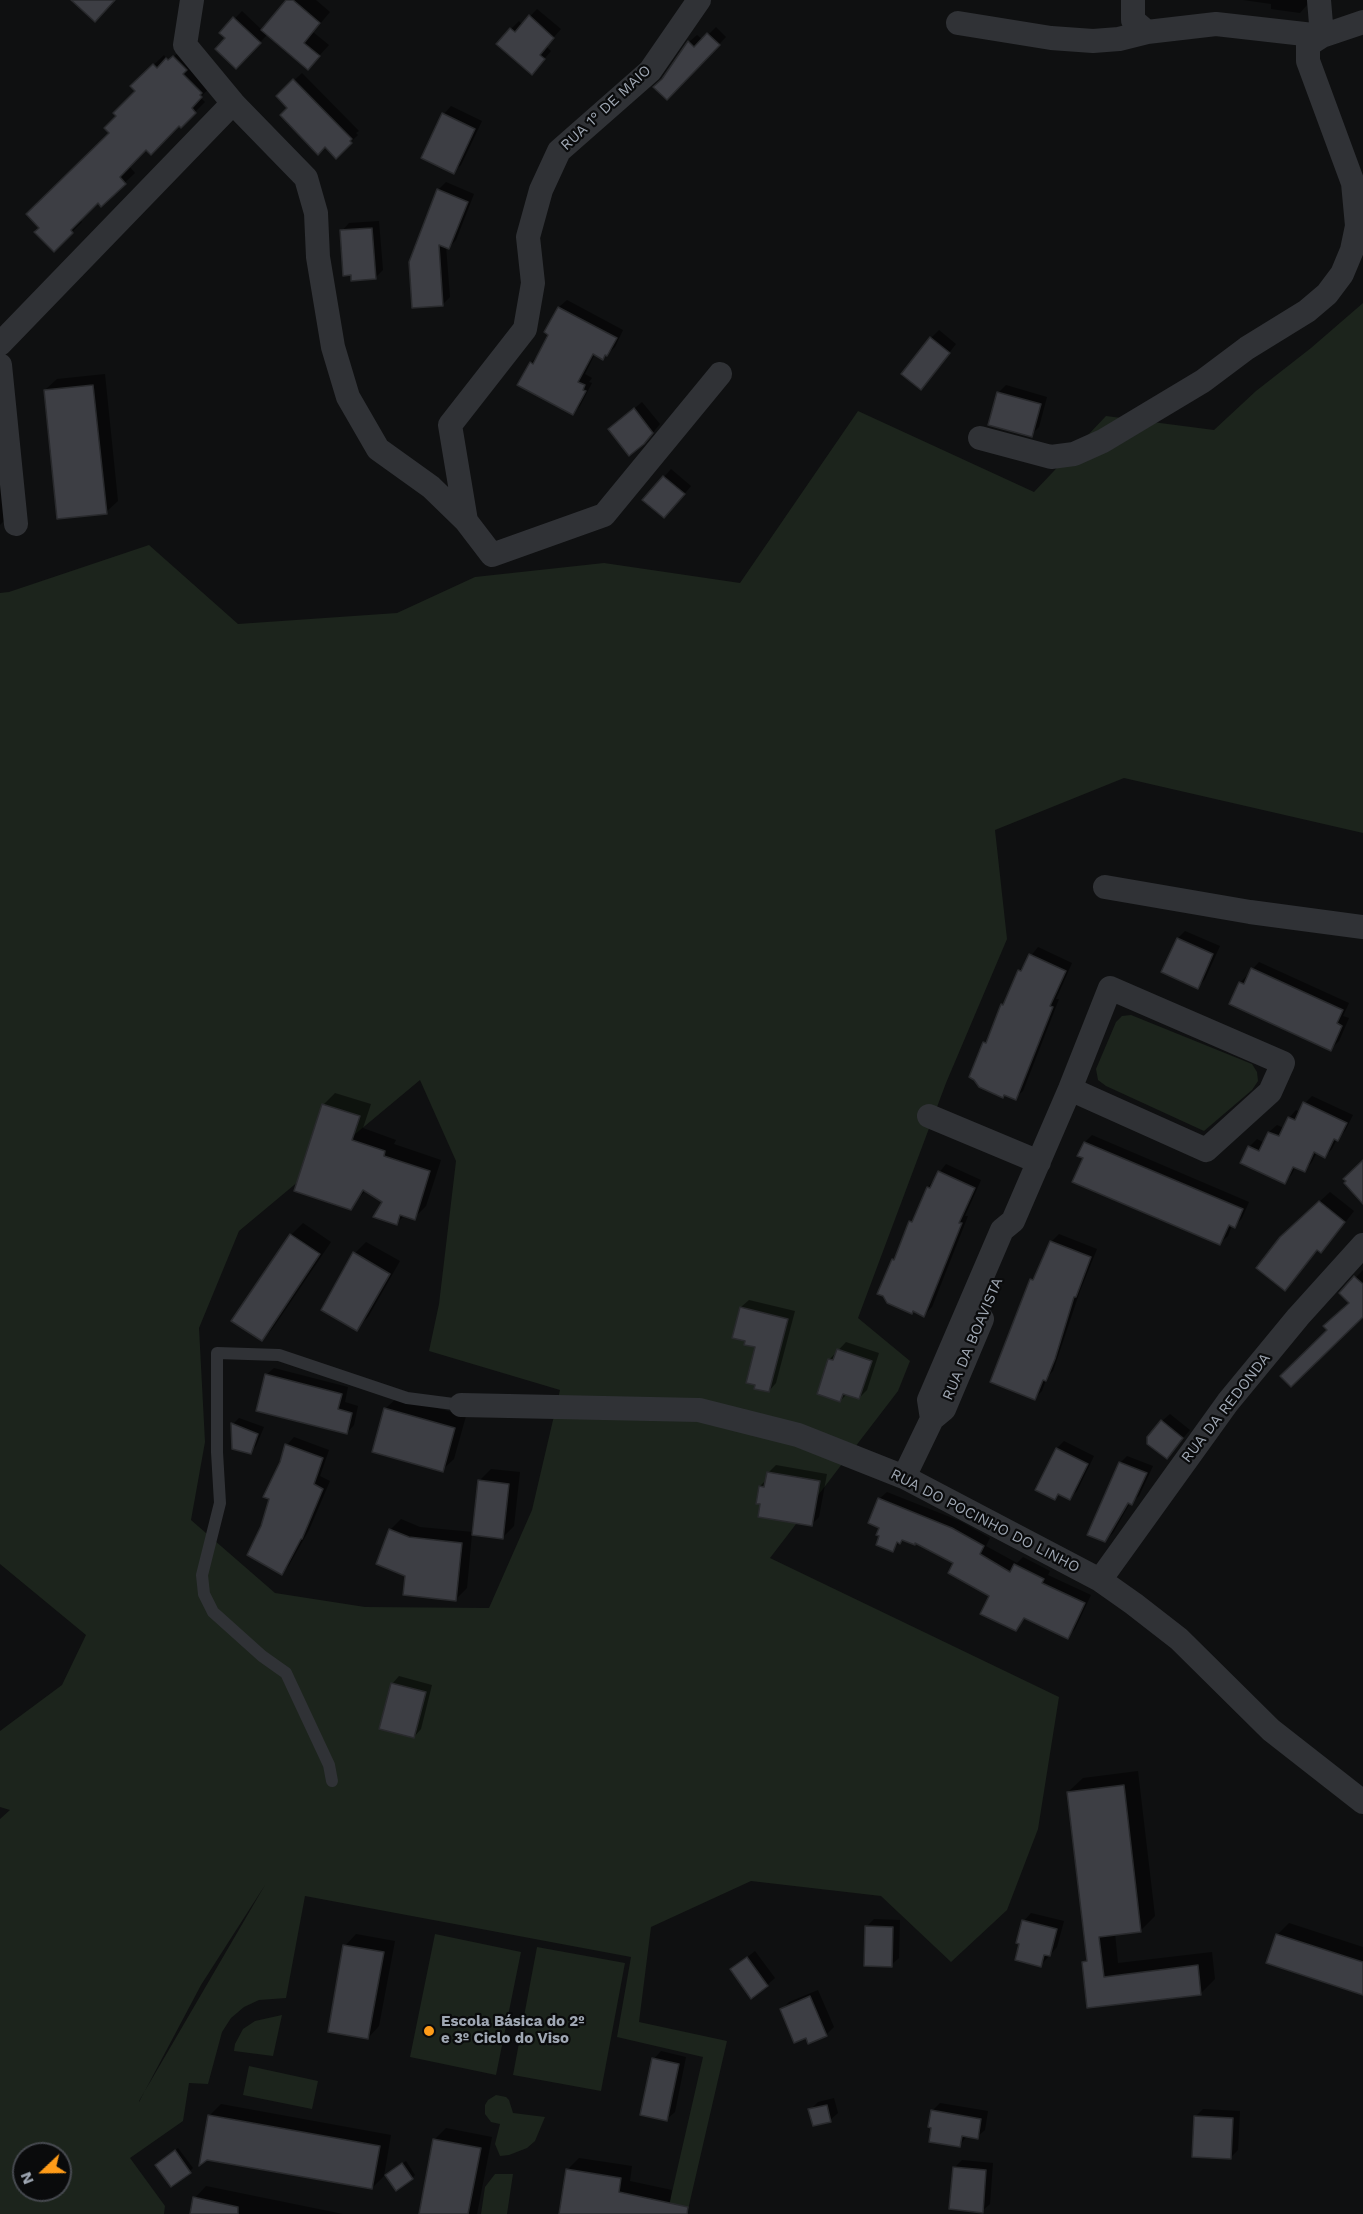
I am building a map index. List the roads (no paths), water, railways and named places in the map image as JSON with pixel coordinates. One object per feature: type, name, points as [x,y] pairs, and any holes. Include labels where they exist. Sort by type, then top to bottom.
[{"type":"street","points":[[192,0],[185,45],[233,103],[306,178],[316,213],[318,257],[333,347],[348,397],[378,449],[431,487],[466,521],[492,555],[604,515],[720,374]]},
{"type":"street","name":"RUA 1° DE MAIO","points":[[466,521],[450,425],[525,329],[533,283],[528,237],[541,190],[559,151],[650,71],[699,0]]},
{"type":"street","points":[[1133,0],[1133,21],[1147,32]]},
{"type":"street","points":[[1319,0],[1322,36]]},
{"type":"street","points":[[958,22],[1051,38],[1093,41],[1216,24],[1322,36]]},
{"type":"street","points":[[980,438],[1051,457],[1074,454],[1103,441],[1203,381],[1327,294],[1342,274],[1352,250],[1357,226],[1353,183],[1308,61],[1308,45],[1322,36],[1363,22]]},
{"type":"street","points":[[0,344],[233,103]]},
{"type":"street","points":[[0,365],[16,524]]},
{"type":"street","points":[[1105,887],[1250,912],[1363,927]]},
{"type":"street","name":"RUA DA BOAVISTA","points":[[904,1476],[932,1419],[929,1401],[1002,1230],[1013,1221],[1039,1162],[1110,988],[1283,1063],[1270,1092],[1206,1150],[1070,1089]]},
{"type":"street","points":[[929,1116],[1039,1162]]},
{"type":"street","name":"RUA DA REDONDA","points":[[1100,1580],[1228,1402],[1298,1317],[1363,1245]]},
{"type":"street","name":"RUA DO POCINHO DO LINHO","points":[[461,1405],[699,1410],[798,1435],[904,1476],[1100,1580],[1179,1639],[1271,1730],[1363,1802]]},
{"type":"lane","points":[[332,1781],[329,1765],[286,1673],[262,1656],[213,1612],[204,1594],[202,1575],[220,1503],[217,1452],[217,1353],[279,1355],[407,1398],[461,1405]]},
{"type":"place","name":"Escola Básica do 2º e 3º Ciclo do Viso","points":[[429,2031]]}]
